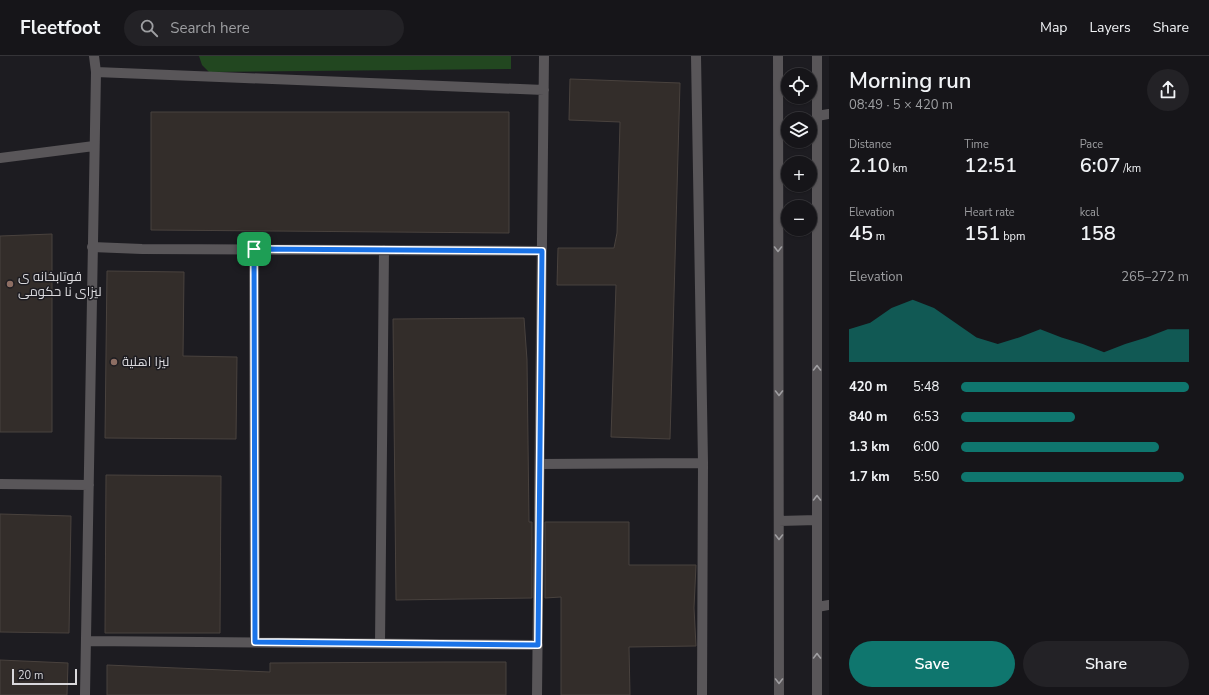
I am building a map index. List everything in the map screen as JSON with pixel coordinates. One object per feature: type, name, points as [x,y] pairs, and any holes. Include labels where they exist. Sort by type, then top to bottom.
[{"type":"street","points":[[85,695],[96,72],[94,56]]},
{"type":"street","points":[[537,695],[544,56]]},
{"type":"street","points":[[696,56],[704,463],[702,695]]},
{"type":"street","points":[[778,56],[779,695]]},
{"type":"street","points":[[818,56],[817,116],[829,114]]},
{"type":"street","points":[[96,72],[544,90]]},
{"type":"street","points":[[0,158],[94,146]]},
{"type":"street","points":[[817,148],[817,695]]},
{"type":"street","points":[[92,247],[142,249],[542,251]]},
{"type":"street","points":[[254,249],[255,642]]},
{"type":"street","points":[[380,643],[384,250]]},
{"type":"street","points":[[540,464],[704,463]]},
{"type":"street","points":[[0,484],[88,485]]},
{"type":"street","points":[[779,521],[817,520]]},
{"type":"street","points":[[817,607],[829,605]]},
{"type":"street","points":[[86,641],[538,645]]},
{"type":"green space","points":[[199,56],[511,56],[511,69],[209,72],[202,65]]},
{"type":"building","points":[[570,79],[680,83],[670,439],[611,437],[616,285],[557,285],[558,248],[614,248],[617,233],[620,122],[569,120]]},
{"type":"building","points":[[151,112],[509,112],[509,233],[151,230]]},
{"type":"building","points":[[52,234],[52,432],[0,432],[0,236]]},
{"type":"building","points":[[107,271],[184,272],[183,356],[237,357],[236,439],[105,438]]},
{"type":"building","points":[[524,318],[527,360],[529,522],[532,522],[532,598],[396,600],[393,319]]},
{"type":"building","points":[[106,475],[221,476],[220,633],[105,633]]},
{"type":"building","points":[[0,514],[71,516],[69,633],[0,632]]},
{"type":"building","points":[[545,522],[629,522],[629,565],[696,565],[694,608],[696,646],[629,647],[630,695],[561,695],[561,597],[545,598]]},
{"type":"building","points":[[0,660],[68,663],[67,695],[0,695]]},
{"type":"building","points":[[506,662],[506,695],[107,695],[107,665],[270,672],[270,663]]},
{"type":"place","name":"قوتابخانه ى ليزاى نا حكومى","points":[[10,284]]},
{"type":"place","name":"ليزا اهلية","points":[[114,362]]},
{"type":"route","points":[[254,249],[542,251],[538,645],[255,642],[254,249]]}]
